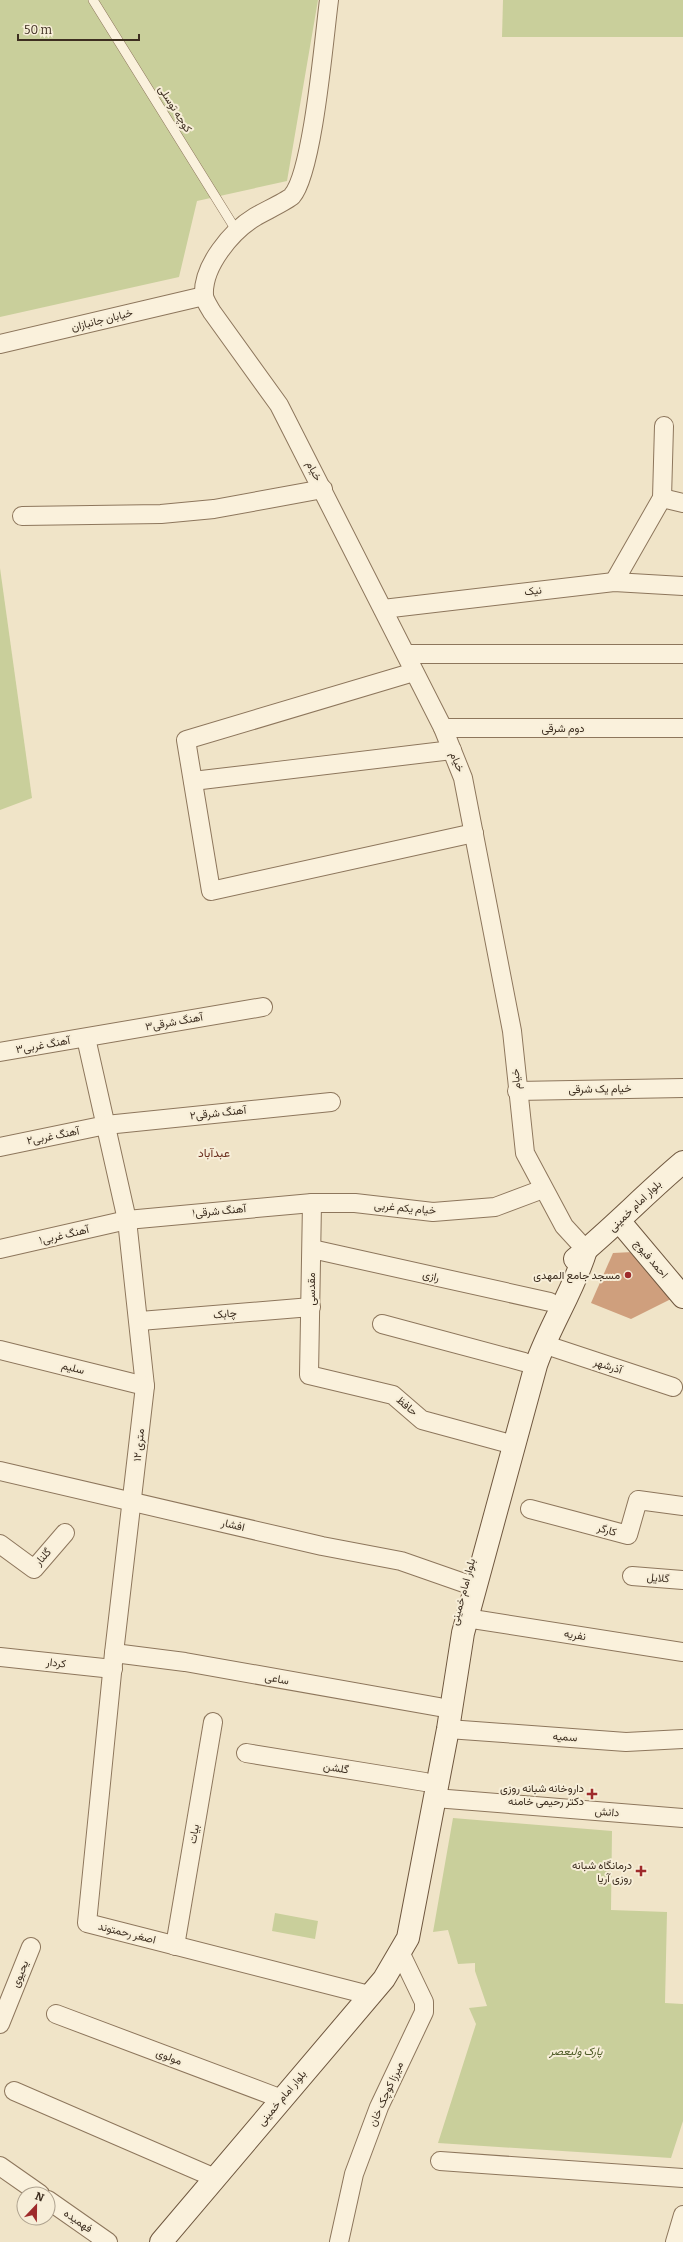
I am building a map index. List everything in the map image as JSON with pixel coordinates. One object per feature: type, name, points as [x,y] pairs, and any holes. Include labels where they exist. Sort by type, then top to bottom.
[{"type":"street","points":[[208,304],[206,282],[221,248],[236,230],[292,196],[302,176],[310,138],[329,0]]},
{"type":"street","name":"خیابان جانبازان","points":[[0,344],[208,304]]},
{"type":"street","name":"خیام","points":[[208,304],[279,406],[323,489],[406,654],[443,728],[452,750],[463,778],[512,1031],[517,1091],[525,1153],[564,1226],[586,1250]]},
{"type":"street","points":[[614,582],[662,498],[664,426]]},
{"type":"street","points":[[22,516],[168,514],[214,509],[323,489]]},
{"type":"street","points":[[662,498],[683,503]]},
{"type":"street","name":"نیک","points":[[383,609],[614,582],[683,586]]},
{"type":"street","points":[[406,654],[683,654]]},
{"type":"street","points":[[414,672],[186,740],[211,891],[474,833]]},
{"type":"street","name":"دوم شرقی","points":[[443,728],[683,728]]},
{"type":"street","points":[[193,781],[452,750]]},
{"type":"street","name":"آهنگ شرقی۳","points":[[86,1038],[263,1007]]},
{"type":"street","name":"آهنگ غربی۳","points":[[0,1052],[86,1038]]},
{"type":"street","name":"۱۲ متری","points":[[86,1038],[127,1220],[140,1321],[145,1386],[133,1502],[113,1661]]},
{"type":"street","name":"خیام یک شرقی","points":[[517,1091],[683,1088]]},
{"type":"street","name":"آهنگ شرقی۲","points":[[106,1125],[331,1102]]},
{"type":"street","name":"آهنگ غربی۲","points":[[0,1147],[106,1125]]},
{"type":"street","name":"بلوار امام خمینی","points":[[161,2242],[384,1979],[408,1938],[430,1790],[439,1707],[451,1634],[524,1362],[539,1323],[571,1262],[620,1222],[644,1196],[683,1162]]},
{"type":"street","name":"خیام یکم غربی","points":[[312,1203],[355,1203],[434,1212],[495,1207],[543,1189]]},
{"type":"street","name":"آهنگ شرقی۱","points":[[127,1220],[312,1203]]},
{"type":"street","name":"مقدسی","points":[[309,1375],[312,1203]]},
{"type":"street","name":"آهنگ غربی۱","points":[[0,1249],[127,1220]]},
{"type":"street","name":"احمد فیوج","points":[[620,1222],[683,1297]]},
{"type":"street","name":"رازی","points":[[312,1249],[550,1302]]},
{"type":"street","name":"بلوار امام خمینی","points":[[430,1790],[448,1729],[466,1618],[543,1344],[581,1268],[586,1250]]},
{"type":"street","name":"چابک","points":[[140,1321],[311,1307]]},
{"type":"street","points":[[382,1324],[524,1362]]},
{"type":"street","name":"آذرشهر","points":[[543,1344],[673,1387]]},
{"type":"street","name":"سلیم","points":[[0,1350],[145,1386]]},
{"type":"street","name":"حافظ","points":[[309,1375],[393,1395],[422,1420],[503,1442]]},
{"type":"street","name":"افشار","points":[[0,1471],[322,1546],[401,1561],[464,1584]]},
{"type":"street","name":"کارگر","points":[[530,1509],[628,1535],[638,1500],[683,1506]]},
{"type":"street","name":"گلنار","points":[[0,1544],[34,1569],[65,1533]]},
{"type":"street","name":"گلایل","points":[[632,1576],[683,1580]]},
{"type":"street","name":"نفریه","points":[[466,1618],[683,1652]]},
{"type":"street","name":"کردار","points":[[0,1657],[113,1661]]},
{"type":"street","name":"ساعی","points":[[113,1661],[185,1662],[439,1707]]},
{"type":"street","name":"اصغر رحمتوند","points":[[113,1661],[87,1923],[369,1995]]},
{"type":"street","name":"بیات","points":[[175,1946],[213,1722]]},
{"type":"street","name":"سمیه","points":[[448,1729],[626,1742],[683,1739]]},
{"type":"street","name":"گلشن","points":[[246,1753],[430,1790]]},
{"type":"street","name":"دانش","points":[[430,1790],[683,1818]]},
{"type":"street","name":"یحیوی","points":[[0,2024],[31,1947]]},
{"type":"street","name":"میرزا کوچک خان","points":[[339,2242],[354,2174],[376,2114],[424,2012],[424,2002],[400,1952]]},
{"type":"street","name":"مولوی","points":[[56,2014],[282,2099]]},
{"type":"street","points":[[14,2091],[216,2178]]},
{"type":"street","points":[[440,2161],[683,2178]]},
{"type":"street","points":[[0,2166],[29,2186]]},
{"type":"street","name":"فهمیده","points":[[56,2206],[108,2242]]},
{"type":"street","points":[[675,2242],[683,2215]]},
{"type":"lane","name":"کوچه توسلی","points":[[93,0],[236,230]]},
{"type":"green space","points":[[0,0],[318,0],[287,181],[197,201],[179,277],[0,317]]},
{"type":"green space","points":[[503,0],[683,0],[683,37],[502,37]]},
{"type":"green space","points":[[0,568],[32,798],[0,810]]},
{"type":"green space","name":"پارک ولیعصر","points":[[453,1818],[612,1831],[611,1910],[667,1912],[665,2003],[683,2004],[683,2121],[671,2158],[438,2143],[476,2024],[469,2008],[487,2006],[475,1971],[475,1963],[458,1964],[448,1930],[433,1932]]},
{"type":"green space","points":[[275,1913],[318,1921],[315,1939],[272,1931]]},
{"type":"building","name":"مسجد جامع المهدی","points":[[633,1252],[673,1298],[631,1319],[591,1303],[613,1253]]},
{"type":"place","name":"مسجد جامع المهدی","points":[[628,1275]]},
{"type":"place","name":"داروخانه شبانه روزی دکتر رحیمی خامنه","points":[[592,1794]]},
{"type":"place","name":"درمانگاه شبانه روزی آریا","points":[[641,1871]]},
{"type":"district","name":"عبدآباد","points":[[214,1153]]}]
